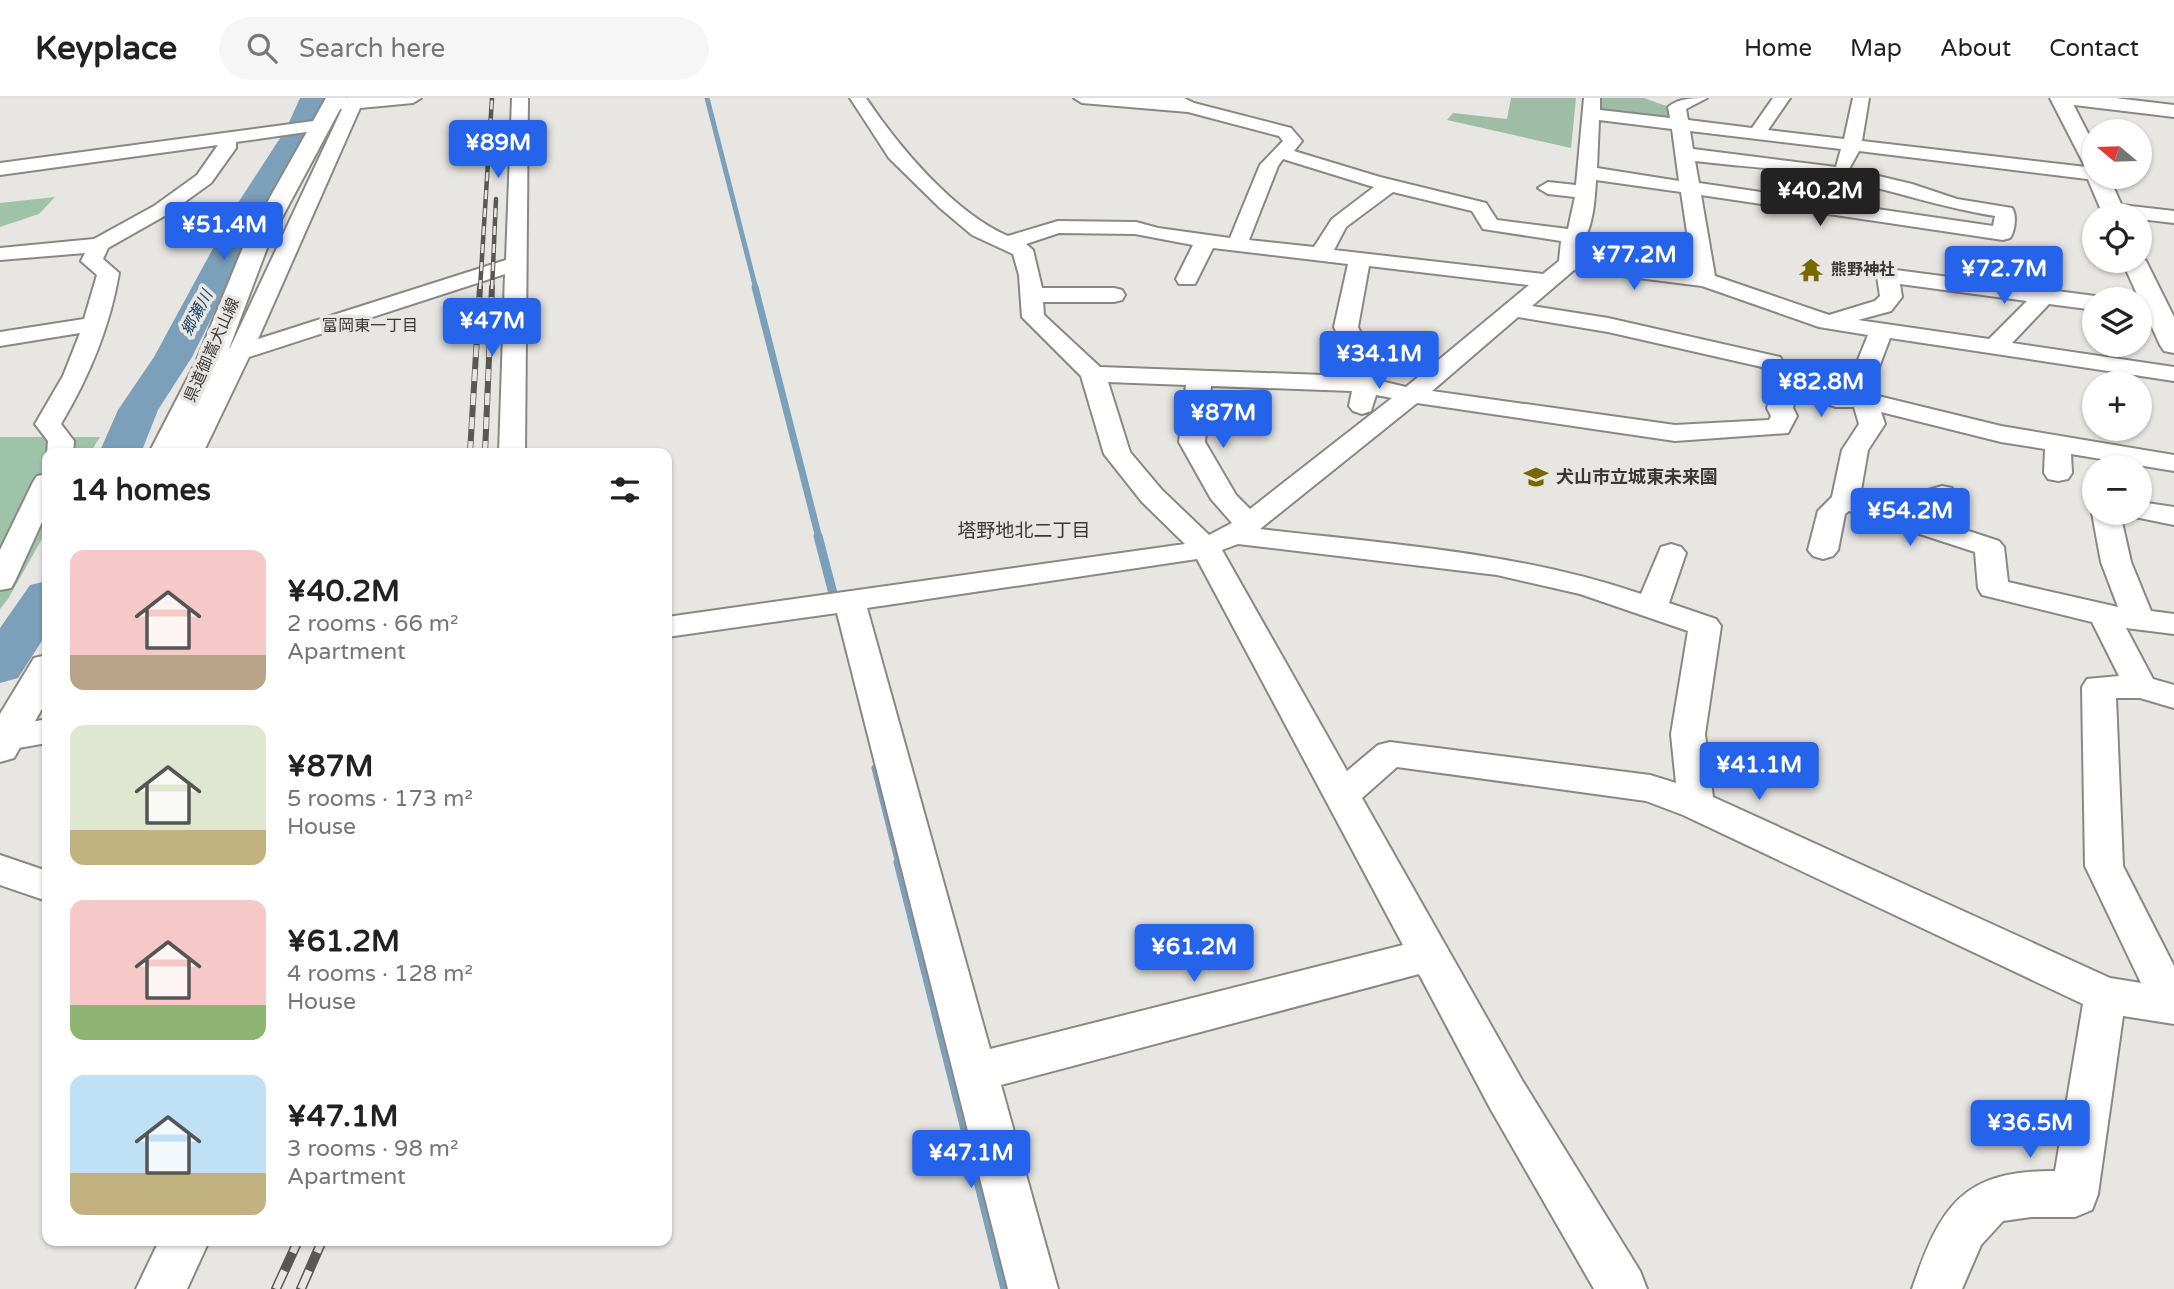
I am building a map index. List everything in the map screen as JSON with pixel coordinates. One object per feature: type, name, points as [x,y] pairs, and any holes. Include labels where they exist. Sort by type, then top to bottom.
[{"type":"main road","points":[[2060,98],[2082,144]]},
{"type":"main road","points":[[2066,98],[2174,111]]},
{"type":"main road","name":"県道御嵩犬山線","points":[[166,448],[209,362],[258,240],[335,109]]},
{"type":"main road","points":[[2142,273],[2164,309],[2174,345]]},
{"type":"main road","points":[[3,743],[42,676]]},
{"type":"street","points":[[0,169],[280,129],[335,109],[413,98]]},
{"type":"street","points":[[512,448],[520,98]]},
{"type":"street","points":[[858,98],[879,131],[893,145],[896,154],[947,204],[979,231],[1022,250],[1027,259],[1034,317],[1093,374],[1117,454],[1152,496],[1229,535]]},
{"type":"street","points":[[1082,98],[1180,102],[1285,132],[1293,141],[1269,165],[1237,244]]},
{"type":"street","points":[[1674,111],[1699,98]]},
{"type":"street","points":[[1757,132],[1782,98]]},
{"type":"street","points":[[1840,173],[1852,145],[1861,98]]},
{"type":"street","points":[[1282,153],[1390,185],[1479,206],[1490,225],[1572,236],[1577,233],[1587,182],[1591,106],[1674,111],[1757,132],[2082,171]]},
{"type":"street","points":[[192,448],[240,352],[335,109]]},
{"type":"street","points":[[1674,111],[1686,154],[1689,188],[1705,280]]},
{"type":"street","points":[[0,254],[99,245],[190,191],[204,179],[227,148],[227,137]]},
{"type":"street","points":[[1548,188],[1587,182],[1689,188],[2003,234],[2005,212],[1954,204],[1905,188],[1840,173],[1686,154]]},
{"type":"street","points":[[1321,257],[1325,238],[1342,218],[1390,185]]},
{"type":"street","points":[[2152,216],[2174,217]]},
{"type":"street","points":[[1007,243],[1058,226],[1136,228],[1156,234],[1321,257],[1472,270],[1546,281]]},
{"type":"street","points":[[1569,263],[1572,236]]},
{"type":"street","points":[[1186,279],[1206,241]]},
{"type":"street","points":[[60,448],[61,441],[48,424],[69,388],[91,338],[93,324],[104,295],[108,272],[92,261],[99,245]]},
{"type":"street","points":[[1360,260],[1346,327],[1365,385],[1359,428],[1364,436]]},
{"type":"street","points":[[209,362],[516,263]]},
{"type":"street","points":[[1229,535],[1364,436],[1410,394],[1516,310],[1569,263],[1705,280],[1827,322],[2174,374]]},
{"type":"street","points":[[1827,322],[1883,306],[1891,297],[1888,276],[2082,301]]},
{"type":"street","points":[[1031,295],[1114,295]]},
{"type":"street","points":[[1995,347],[2044,296]]},
{"type":"street","points":[[1516,310],[1608,325],[1756,357],[1771,362],[1786,385],[1836,399],[1865,400],[2001,434],[2174,463]]},
{"type":"street","points":[[0,339],[93,324]]},
{"type":"street","points":[[1823,550],[1832,511],[1845,500],[1854,450],[1872,424],[1865,400],[1857,393],[1882,330]]},
{"type":"street","points":[[1093,374],[1365,385],[1675,433],[1779,427],[1784,416],[1780,408],[1786,385]]},
{"type":"street","points":[[1199,379],[1192,442],[1225,499],[1229,535],[1342,796],[1506,1094],[1622,1289]]},
{"type":"street","points":[[2058,443],[2058,472]]},
{"type":"street","points":[[0,581],[42,493]]},
{"type":"street","points":[[1917,524],[1921,500],[1942,494]]},
{"type":"street","points":[[1845,500],[1989,547],[1993,588],[2104,615],[2174,624]]},
{"type":"street","points":[[2152,512],[2174,516]]},
{"type":"street","points":[[2108,525],[2116,562],[2138,618]]},
{"type":"street","points":[[672,626],[834,602],[1229,535],[1497,566],[1588,586],[1704,626],[1688,734],[1696,805]]},
{"type":"street","points":[[1652,607],[1671,553]]},
{"type":"street","points":[[834,602],[974,1073],[1033,1289]]},
{"type":"street","points":[[2104,615],[2158,692]]},
{"type":"street","points":[[2158,692],[2098,687],[2104,866],[2174,1006]]},
{"type":"street","points":[[3,743],[42,732]]},
{"type":"street","points":[[1342,796],[1390,754],[1650,788],[1696,805],[2105,995],[2174,1006]]},
{"type":"street","points":[[0,870],[42,884]]},
{"type":"street","points":[[974,1073],[1429,955]]},
{"type":"street","points":[[1937,1289],[1942,1271],[1963,1229],[1988,1203],[2032,1194],[2075,1194],[2105,995]]},
{"type":"street","points":[[161,1289],[182,1246]]},
{"type":"green space","points":[[1511,98],[1576,98],[1571,148],[1447,120],[1453,113],[1507,119]]},
{"type":"green space","points":[[1599,98],[1644,98],[1669,107],[1670,121],[1598,112]]},
{"type":"green space","points":[[55,197],[39,214],[0,227],[0,203]]},
{"type":"green space","points":[[0,437],[100,437],[93,448],[42,448],[42,539],[0,609]]},
{"type":"waterway","name":"郷瀬川","points":[[122,448],[138,410],[173,357],[252,206],[300,129],[313,98]]},
{"type":"waterway","points":[[707,98],[756,289]]},
{"type":"waterway","points":[[755,287],[819,538]]},
{"type":"waterway","points":[[818,536],[836,605]]},
{"type":"waterway","name":"郷瀬川","points":[[0,666],[42,603]]},
{"type":"waterway","points":[[876,768],[900,864]]},
{"type":"waterway","points":[[899,862],[1006,1289]]},
{"type":"railway","points":[[480,289],[492,98]]},
{"type":"railway","points":[[492,289],[496,199]]},
{"type":"railway","points":[[470,448],[480,287]]},
{"type":"railway","points":[[485,448],[492,287]]},
{"type":"railway","points":[[276,1289],[296,1246]]},
{"type":"railway","points":[[301,1289],[320,1246]]},
{"type":"place","name":"熊野神社","points":[[1811,270]]},
{"type":"place","name":"犬山市立城東未来園","points":[[1536,477]]},
{"type":"district","name":"富岡東一丁目","points":[[370,326]]},
{"type":"district","name":"塔野地北二丁目","points":[[1024,531]]}]
